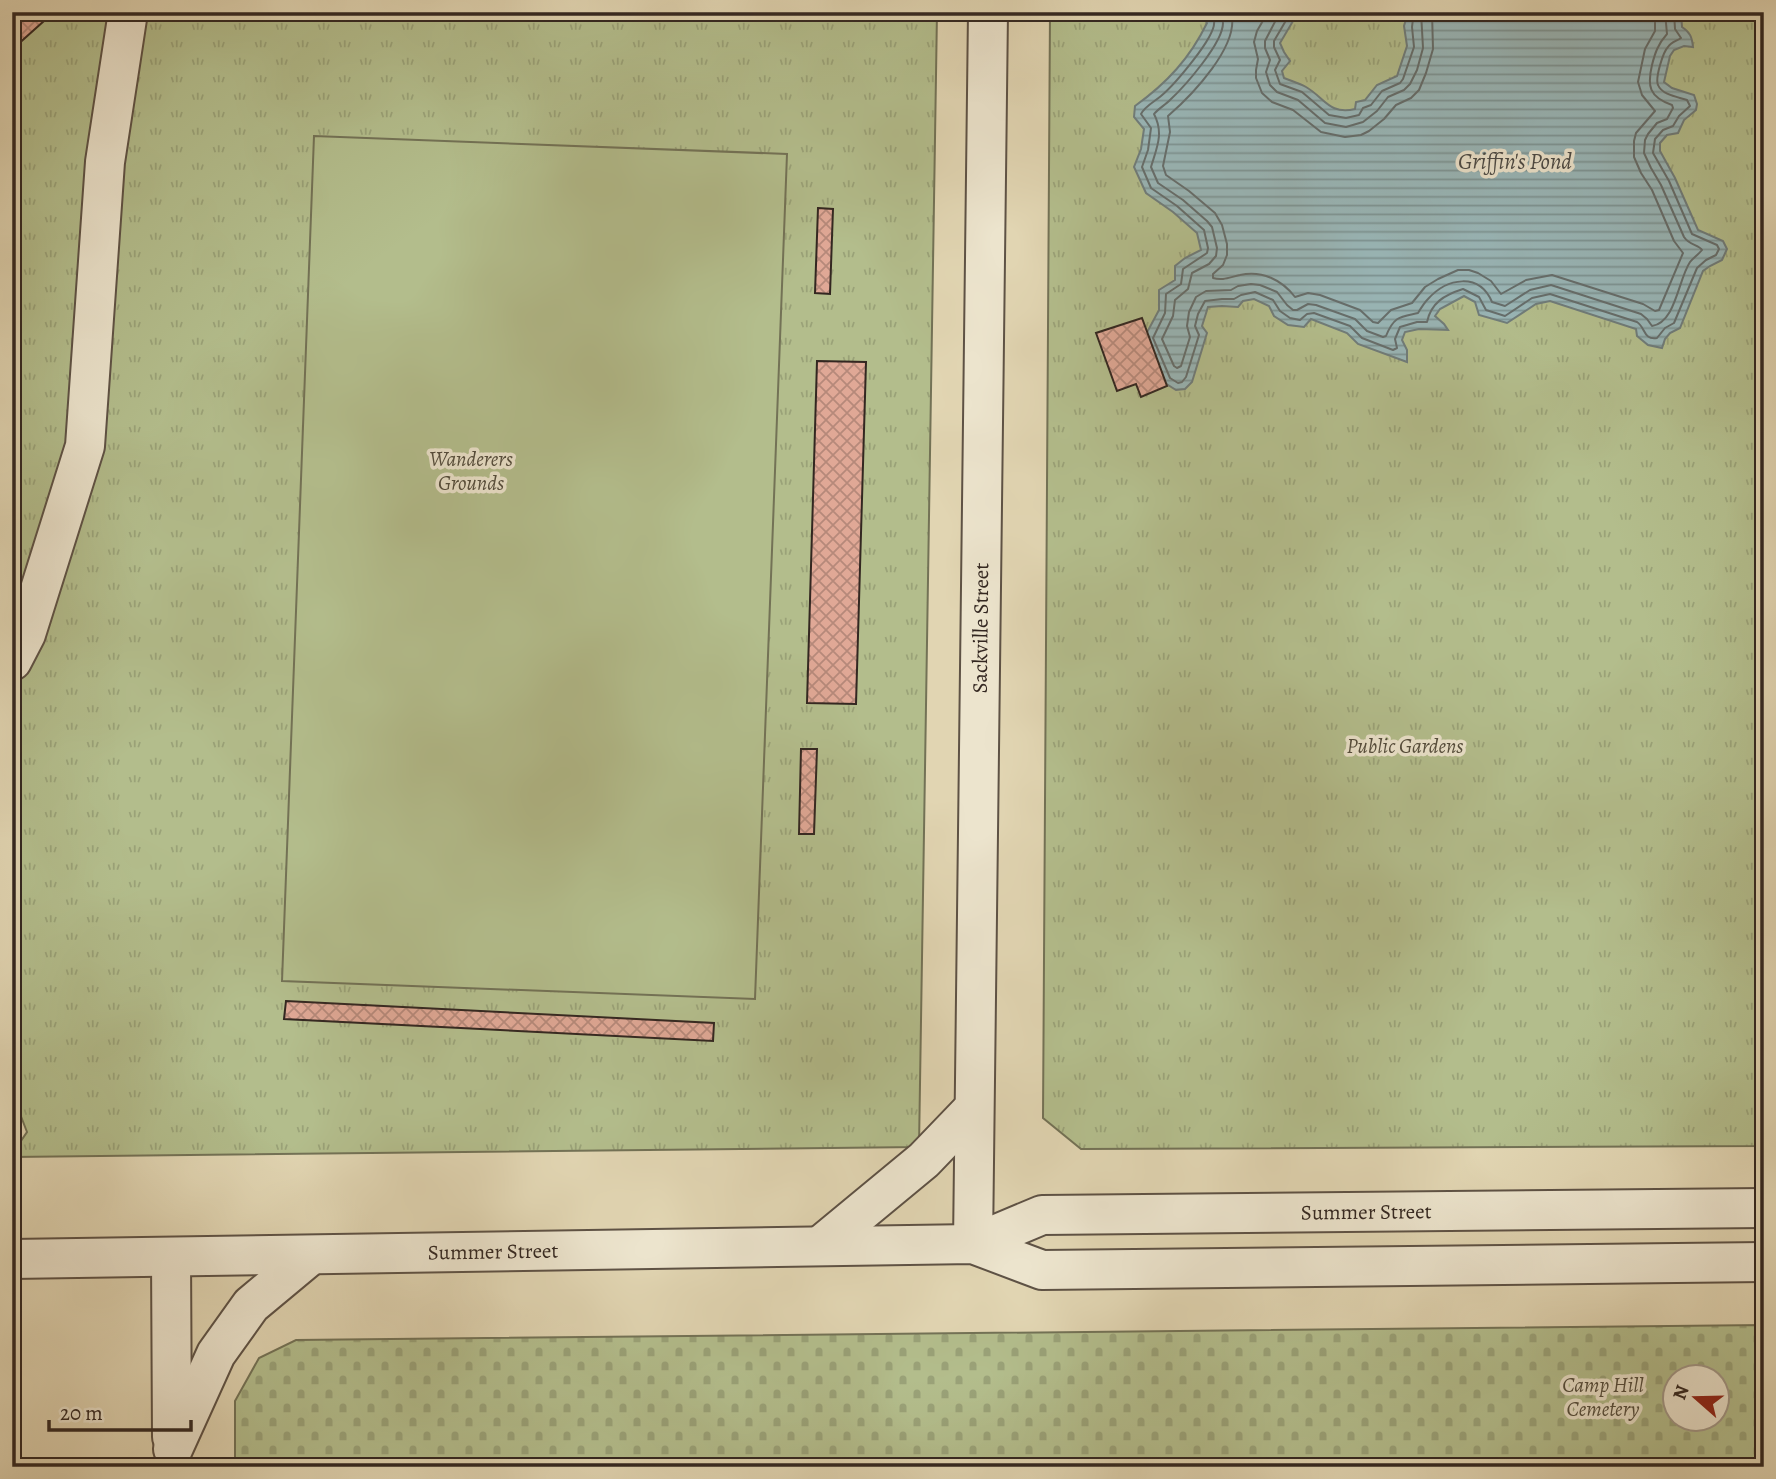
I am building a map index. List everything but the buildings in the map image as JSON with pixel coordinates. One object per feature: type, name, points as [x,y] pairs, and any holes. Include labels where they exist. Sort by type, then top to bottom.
[{"type":"street","points":[[12,661],[26,634],[85,446],[105,162],[128,12]]},
{"type":"street","name":"Sackville Street","points":[[973,1244],[988,12]]},
{"type":"street","points":[[820,1246],[924,1160],[974,1108]]},
{"type":"street","name":"Summer Street","points":[[973,1244],[1042,1215],[1764,1208]]},
{"type":"street","name":"Summer Street","points":[[12,1259],[973,1244],[1042,1270],[1764,1262]]},
{"type":"street","points":[[173,1458],[216,1354],[251,1305],[311,1255]]},
{"type":"street","points":[[171,1257],[173,1458]]},
{"type":"green space","name":"Wanderers Grounds","points":[[12,12],[937,12],[919,1147],[12,1157],[27,1132],[12,1093]]},
{"type":"green space","name":"Public Gardens","points":[[1050,12],[1764,12],[1764,1146],[1081,1149],[1043,1118]]},
{"type":"green space","name":"Wanderers Grounds","points":[[314,136],[787,154],[755,999],[282,981]]},
{"type":"green space","name":"Camp Hill Cemetery","points":[[1764,1325],[1764,1467],[235,1467],[235,1401],[259,1358],[296,1340]]},
{"type":"water","name":"Griffin's Pond","points":[[1199,12],[1307,12],[1300,19],[1293,21],[1280,43],[1290,61],[1282,71],[1284,78],[1306,87],[1333,108],[1346,110],[1355,109],[1356,102],[1365,100],[1377,85],[1397,76],[1407,46],[1404,26],[1406,19],[1403,12],[1681,12],[1682,27],[1690,35],[1693,47],[1684,46],[1674,50],[1664,82],[1672,88],[1694,95],[1697,104],[1696,110],[1684,120],[1678,133],[1667,135],[1660,143],[1660,151],[1698,230],[1723,241],[1727,249],[1722,260],[1703,271],[1680,328],[1670,333],[1662,348],[1648,345],[1637,336],[1636,329],[1550,301],[1536,304],[1507,323],[1479,315],[1475,302],[1464,296],[1440,309],[1435,316],[1448,330],[1419,329],[1405,332],[1402,340],[1407,350],[1407,362],[1358,344],[1347,333],[1311,319],[1304,327],[1288,325],[1274,316],[1269,306],[1254,299],[1243,301],[1238,307],[1208,307],[1202,326],[1207,333],[1192,382],[1185,389],[1176,390],[1165,383],[1144,338],[1159,310],[1159,290],[1175,280],[1175,266],[1201,250],[1197,233],[1146,193],[1134,167],[1141,149],[1144,129],[1134,117],[1135,106],[1167,79],[1193,48],[1207,23]]}]
